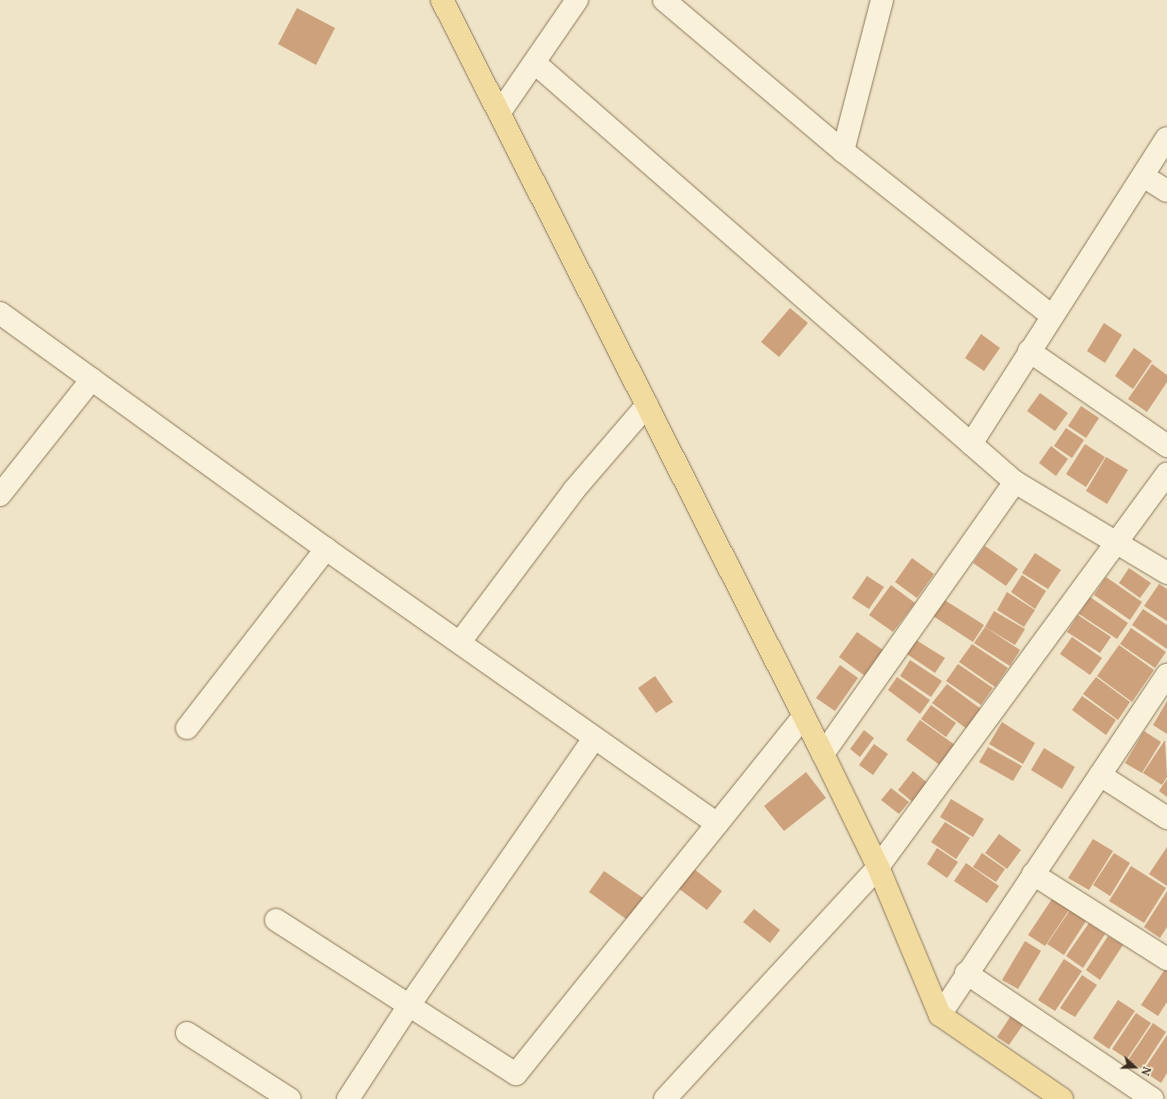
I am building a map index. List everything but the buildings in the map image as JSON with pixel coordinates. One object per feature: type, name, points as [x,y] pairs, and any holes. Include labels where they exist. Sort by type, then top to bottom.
[{"type":"main road","points":[[442,0],[500,112],[823,754],[878,867],[940,1014],[1062,1099]]},
{"type":"street","points":[[500,112],[536,64],[577,0]]},
{"type":"street","points":[[664,0],[843,151],[1052,316]]},
{"type":"street","points":[[843,151],[882,0]]},
{"type":"street","points":[[536,64],[1015,482],[1167,573]]},
{"type":"street","points":[[971,444],[1029,351],[1167,138]]},
{"type":"street","points":[[1143,176],[1167,191]]},
{"type":"street","points":[[0,313],[326,549],[717,824]]},
{"type":"street","points":[[1029,351],[1167,446]]},
{"type":"street","points":[[0,495],[92,379]]},
{"type":"street","points":[[460,642],[579,484],[647,405]]},
{"type":"street","points":[[665,1099],[878,867],[1114,542],[1167,474]]},
{"type":"street","points":[[823,754],[1015,482]]},
{"type":"street","points":[[188,728],[326,549]]},
{"type":"street","points":[[940,1014],[1032,874],[1166,678]]},
{"type":"street","points":[[276,920],[516,1074],[804,716]]},
{"type":"street","points":[[348,1099],[408,1006],[594,738]]},
{"type":"street","points":[[1100,775],[1167,818]]},
{"type":"street","points":[[1032,874],[1167,959]]},
{"type":"street","points":[[966,973],[1153,1099]]},
{"type":"street","points":[[187,1033],[290,1099]]}]
